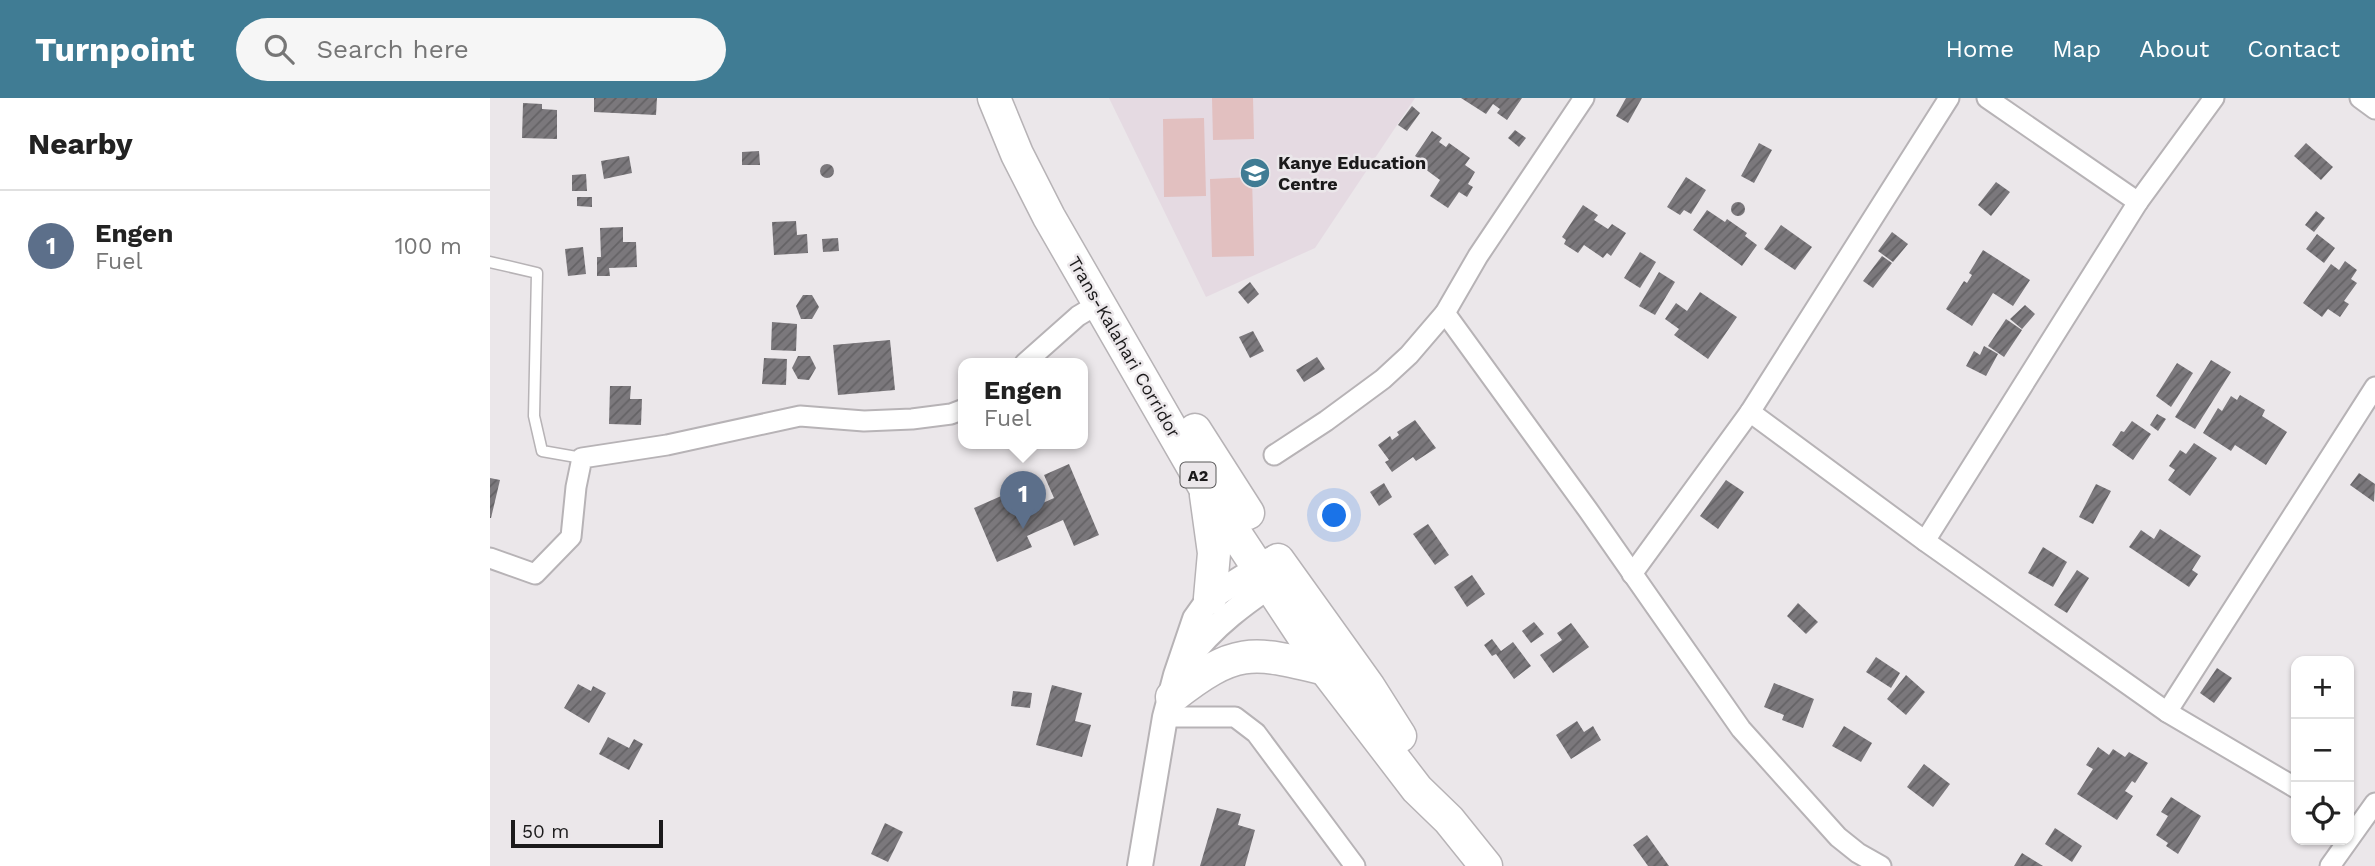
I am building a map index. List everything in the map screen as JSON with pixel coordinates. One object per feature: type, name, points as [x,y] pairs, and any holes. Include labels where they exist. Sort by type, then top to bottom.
[{"type":"highway","name":"Trans-Kalahari Corridor","points":[[996,98],[1023,164],[1098,304],[1204,486],[1368,687],[1434,789],[1449,820]]},
{"type":"highway","name":"Trans-Kalahari Corridor","points":[[996,98],[1026,138],[1186,415],[1325,669],[1417,789],[1449,820],[1486,866]]},
{"type":"highway","points":[[1204,486],[1214,553],[1210,598]]},
{"type":"highway","points":[[1171,696],[1219,664],[1247,655],[1277,657],[1325,669]]},
{"type":"street","points":[[1275,455],[1383,379],[1409,355],[1445,313],[1478,256],[1584,98]]},
{"type":"street","points":[[1633,574],[1750,412],[1949,98]]},
{"type":"street","points":[[1987,98],[2138,202]]},
{"type":"street","points":[[1925,541],[2138,202],[2214,98]]},
{"type":"street","points":[[2360,98],[2375,108]]},
{"type":"street","points":[[1031,358],[1078,316],[1098,304]]},
{"type":"street","points":[[1445,313],[1741,729],[1838,837],[1881,866]]},
{"type":"street","points":[[2167,712],[2375,387]]},
{"type":"street","points":[[490,558],[535,574],[571,537],[582,458],[667,445],[800,415],[864,421],[912,419],[958,411]]},
{"type":"street","points":[[1750,412],[1925,541],[2167,712],[2291,785]]},
{"type":"street","points":[[1140,866],[1171,696],[1195,619],[1210,598],[1273,571]]},
{"type":"street","points":[[1171,696],[1199,643],[1237,609],[1273,571]]},
{"type":"street","points":[[1171,696],[1234,717],[1256,733],[1355,866]]},
{"type":"street","points":[[2330,866],[2355,823],[2375,803]]},
{"type":"lane","points":[[490,261],[537,273],[534,415],[539,439],[542,451],[582,458]]},
{"type":"shaded area","name":"Kanye Education Centre","points":[[1109,98],[1415,98],[1315,248],[1206,297]]},
{"type":"shaded area","points":[[1212,98],[1253,98],[1254,139],[1213,140]]},
{"type":"shaded area","points":[[1204,118],[1206,196],[1164,197],[1163,119]]},
{"type":"shaded area","points":[[1252,177],[1254,256],[1212,257],[1210,179]]},
{"type":"building","points":[[594,98],[657,98],[656,115],[594,112]]},
{"type":"building","points":[[1461,98],[1522,98],[1507,120],[1497,113],[1500,109],[1493,104],[1486,114]]},
{"type":"building","points":[[1626,98],[1642,98],[1628,123],[1616,116]]},
{"type":"building","points":[[523,103],[542,104],[542,109],[557,110],[557,139],[522,138]]},
{"type":"building","points":[[1412,106],[1420,113],[1407,131],[1398,125]]},
{"type":"building","points":[[1515,130],[1526,138],[1519,147],[1508,138]]},
{"type":"building","points":[[1432,131],[1442,138],[1439,142],[1446,147],[1449,143],[1470,158],[1465,165],[1475,172],[1468,184],[1473,187],[1467,197],[1459,192],[1448,208],[1430,196],[1440,180],[1421,166],[1424,162],[1415,156]]},
{"type":"building","points":[[1759,143],[1772,150],[1754,183],[1741,176]]},
{"type":"building","points":[[2306,143],[2333,167],[2321,180],[2294,156]]},
{"type":"building","points":[[759,151],[760,165],[742,165],[742,152]]},
{"type":"building","points":[[629,156],[632,173],[604,179],[601,161]]},
{"type":"building","points":[[824,164],[830,164],[834,171],[830,178],[824,178],[820,174],[820,168]]},
{"type":"building","points":[[586,174],[587,191],[572,191],[572,175]]},
{"type":"building","points":[[1686,177],[1706,190],[1691,214],[1684,210],[1680,215],[1667,207]]},
{"type":"building","points":[[1996,182],[2010,192],[1991,216],[1978,205]]},
{"type":"building","points":[[577,197],[592,197],[592,207],[577,206]]},
{"type":"building","points":[[1735,202],[1741,202],[1745,209],[1741,216],[1735,216],[1731,212],[1731,206]]},
{"type":"building","points":[[1583,205],[1598,215],[1594,220],[1608,229],[1612,224],[1626,233],[1611,256],[1607,253],[1603,258],[1584,245],[1578,253],[1564,244],[1566,240],[1562,237]]},
{"type":"building","points":[[1707,210],[1725,222],[1727,219],[1747,233],[1745,236],[1757,245],[1742,266],[1693,230]]},
{"type":"building","points":[[2316,211],[2325,218],[2314,232],[2305,225]]},
{"type":"building","points":[[796,221],[797,235],[807,234],[808,253],[774,255],[772,222]]},
{"type":"building","points":[[1781,225],[1812,247],[1795,270],[1764,249]]},
{"type":"building","points":[[623,227],[623,242],[636,242],[637,267],[609,268],[610,276],[597,276],[597,257],[601,257],[600,228]]},
{"type":"building","points":[[1892,232],[1908,244],[1893,262],[1878,251]]},
{"type":"building","points":[[2317,234],[2335,248],[2324,263],[2306,249]]},
{"type":"building","points":[[838,238],[839,251],[823,252],[822,239]]},
{"type":"building","points":[[583,247],[586,274],[568,276],[565,249]]},
{"type":"building","points":[[1983,250],[2030,280],[2013,306],[1993,293],[1972,326],[1946,309],[1964,281],[1967,283],[1972,275],[1969,273]]},
{"type":"building","points":[[1640,252],[1656,262],[1640,288],[1624,278]]},
{"type":"building","points":[[1882,256],[1892,263],[1873,288],[1863,281]]},
{"type":"building","points":[[2345,261],[2357,270],[2351,279],[2357,283],[2344,301],[2349,304],[2340,317],[2328,309],[2322,317],[2303,303],[2331,264],[2339,270]]},
{"type":"building","points":[[1659,272],[1675,282],[1655,315],[1639,306]]},
{"type":"building","points":[[1250,282],[1259,294],[1248,304],[1238,292]]},
{"type":"building","points":[[1700,292],[1737,317],[1708,359],[1674,335],[1679,329],[1665,319],[1676,303],[1687,311]]},
{"type":"building","points":[[803,295],[812,295],[819,307],[812,319],[801,319],[796,306]]},
{"type":"building","points":[[2025,305],[2035,314],[2022,329],[2010,319]]},
{"type":"building","points":[[2006,319],[2022,330],[2004,357],[1988,346]]},
{"type":"building","points":[[772,322],[797,324],[796,351],[771,350]]},
{"type":"building","points":[[1253,331],[1264,351],[1250,358],[1239,337]]},
{"type":"building","points":[[890,340],[895,390],[838,395],[833,345]]},
{"type":"building","points":[[1984,346],[1998,354],[1986,376],[1966,366],[1974,351],[1980,355]]},
{"type":"building","points":[[798,356],[810,356],[816,368],[809,380],[798,379],[792,368]]},
{"type":"building","points":[[1317,357],[1325,369],[1304,382],[1296,370]]},
{"type":"building","points":[[764,358],[787,359],[786,385],[762,384]]},
{"type":"building","points":[[2211,360],[2231,372],[2195,429],[2175,417]]},
{"type":"building","points":[[2177,363],[2193,373],[2171,407],[2156,396]]},
{"type":"building","points":[[610,386],[631,386],[630,399],[642,399],[641,425],[609,424]]},
{"type":"building","points":[[2240,395],[2265,410],[2262,416],[2287,432],[2266,465],[2235,445],[2231,451],[2203,433],[2218,408],[2222,411],[2231,396],[2237,400]]},
{"type":"building","points":[[2157,414],[2166,419],[2158,431],[2150,425]]},
{"type":"building","points":[[1415,420],[1436,448],[1416,461],[1413,457],[1392,472],[1385,462],[1389,460],[1378,445],[1390,436],[1392,440],[1399,435],[1397,432]]},
{"type":"building","points":[[2132,421],[2151,434],[2133,460],[2112,445]]},
{"type":"building","points":[[2194,443],[2217,458],[2190,496],[2168,480],[2175,470],[2169,466],[2180,450],[2186,454]]},
{"type":"building","points":[[1069,464],[1099,535],[1074,546],[1063,520],[1027,536],[1032,547],[997,562],[974,508],[1008,493],[1018,514],[1054,498],[1044,475]]},
{"type":"building","points":[[2359,473],[2375,484],[2374,502],[2350,485]]},
{"type":"building","points":[[490,478],[500,480],[491,518],[490,518]]},
{"type":"building","points":[[1726,480],[1744,492],[1718,529],[1700,516]]},
{"type":"building","points":[[1384,483],[1392,497],[1379,506],[1370,492]]},
{"type":"building","points":[[2096,484],[2111,491],[2093,524],[2079,517]]},
{"type":"building","points":[[1428,524],[1449,555],[1435,565],[1413,534]]},
{"type":"building","points":[[2160,529],[2201,556],[2192,570],[2198,574],[2189,587],[2129,547],[2141,530],[2154,539]]},
{"type":"building","points":[[2043,547],[2067,562],[2053,587],[2028,573]]},
{"type":"building","points":[[2077,570],[2089,578],[2067,613],[2054,605]]},
{"type":"building","points":[[1472,575],[1485,594],[1467,607],[1454,587]]},
{"type":"building","points":[[1798,603],[1818,622],[1806,634],[1787,616]]},
{"type":"building","points":[[1534,622],[1544,634],[1531,643],[1522,631]]},
{"type":"building","points":[[1571,623],[1589,647],[1553,673],[1540,655],[1562,640],[1557,633]]},
{"type":"building","points":[[1492,639],[1501,651],[1513,642],[1531,666],[1514,679],[1496,654],[1492,656],[1484,645]]},
{"type":"building","points":[[1876,657],[1900,673],[1891,688],[1866,672]]},
{"type":"building","points":[[2217,668],[2232,678],[2214,703],[2200,693]]},
{"type":"building","points":[[1906,675],[1925,692],[1906,715],[1887,699]]},
{"type":"building","points":[[1774,683],[1814,699],[1803,728],[1782,720],[1784,715],[1764,707]]},
{"type":"building","points":[[578,684],[591,691],[593,686],[606,693],[589,723],[564,708]]},
{"type":"building","points":[[1052,685],[1082,693],[1075,721],[1091,725],[1082,757],[1036,745]]},
{"type":"building","points":[[1013,691],[1032,693],[1030,708],[1011,706]]},
{"type":"building","points":[[1577,721],[1584,732],[1593,726],[1601,740],[1571,759],[1556,735]]},
{"type":"building","points":[[1844,726],[1872,743],[1861,762],[1832,746]]},
{"type":"building","points":[[608,737],[629,748],[634,739],[643,744],[629,770],[599,754]]},
{"type":"building","points":[[2098,747],[2109,755],[2113,749],[2125,757],[2129,752],[2148,763],[2135,783],[2132,781],[2125,791],[2133,796],[2117,820],[2077,794],[2093,769],[2086,765]]},
{"type":"building","points":[[1924,764],[1950,784],[1933,807],[1907,787]]},
{"type":"building","points":[[2171,797],[2201,816],[2178,854],[2156,835],[2168,816],[2161,812]]},
{"type":"building","points":[[1217,808],[1241,814],[1238,825],[1255,830],[1245,866],[1200,866]]},
{"type":"building","points":[[885,823],[903,832],[888,862],[871,854]]},
{"type":"building","points":[[2055,828],[2082,846],[2072,862],[2045,844]]},
{"type":"building","points":[[1647,835],[1669,866],[1648,866],[1633,845]]},
{"type":"building","points":[[2022,853],[2043,866],[2014,866]]},
{"type":"place","name":"Kanye Education Centre","points":[[1255,173]]},
{"type":"place","name":"Engen","points":[[1023,529]]}]
